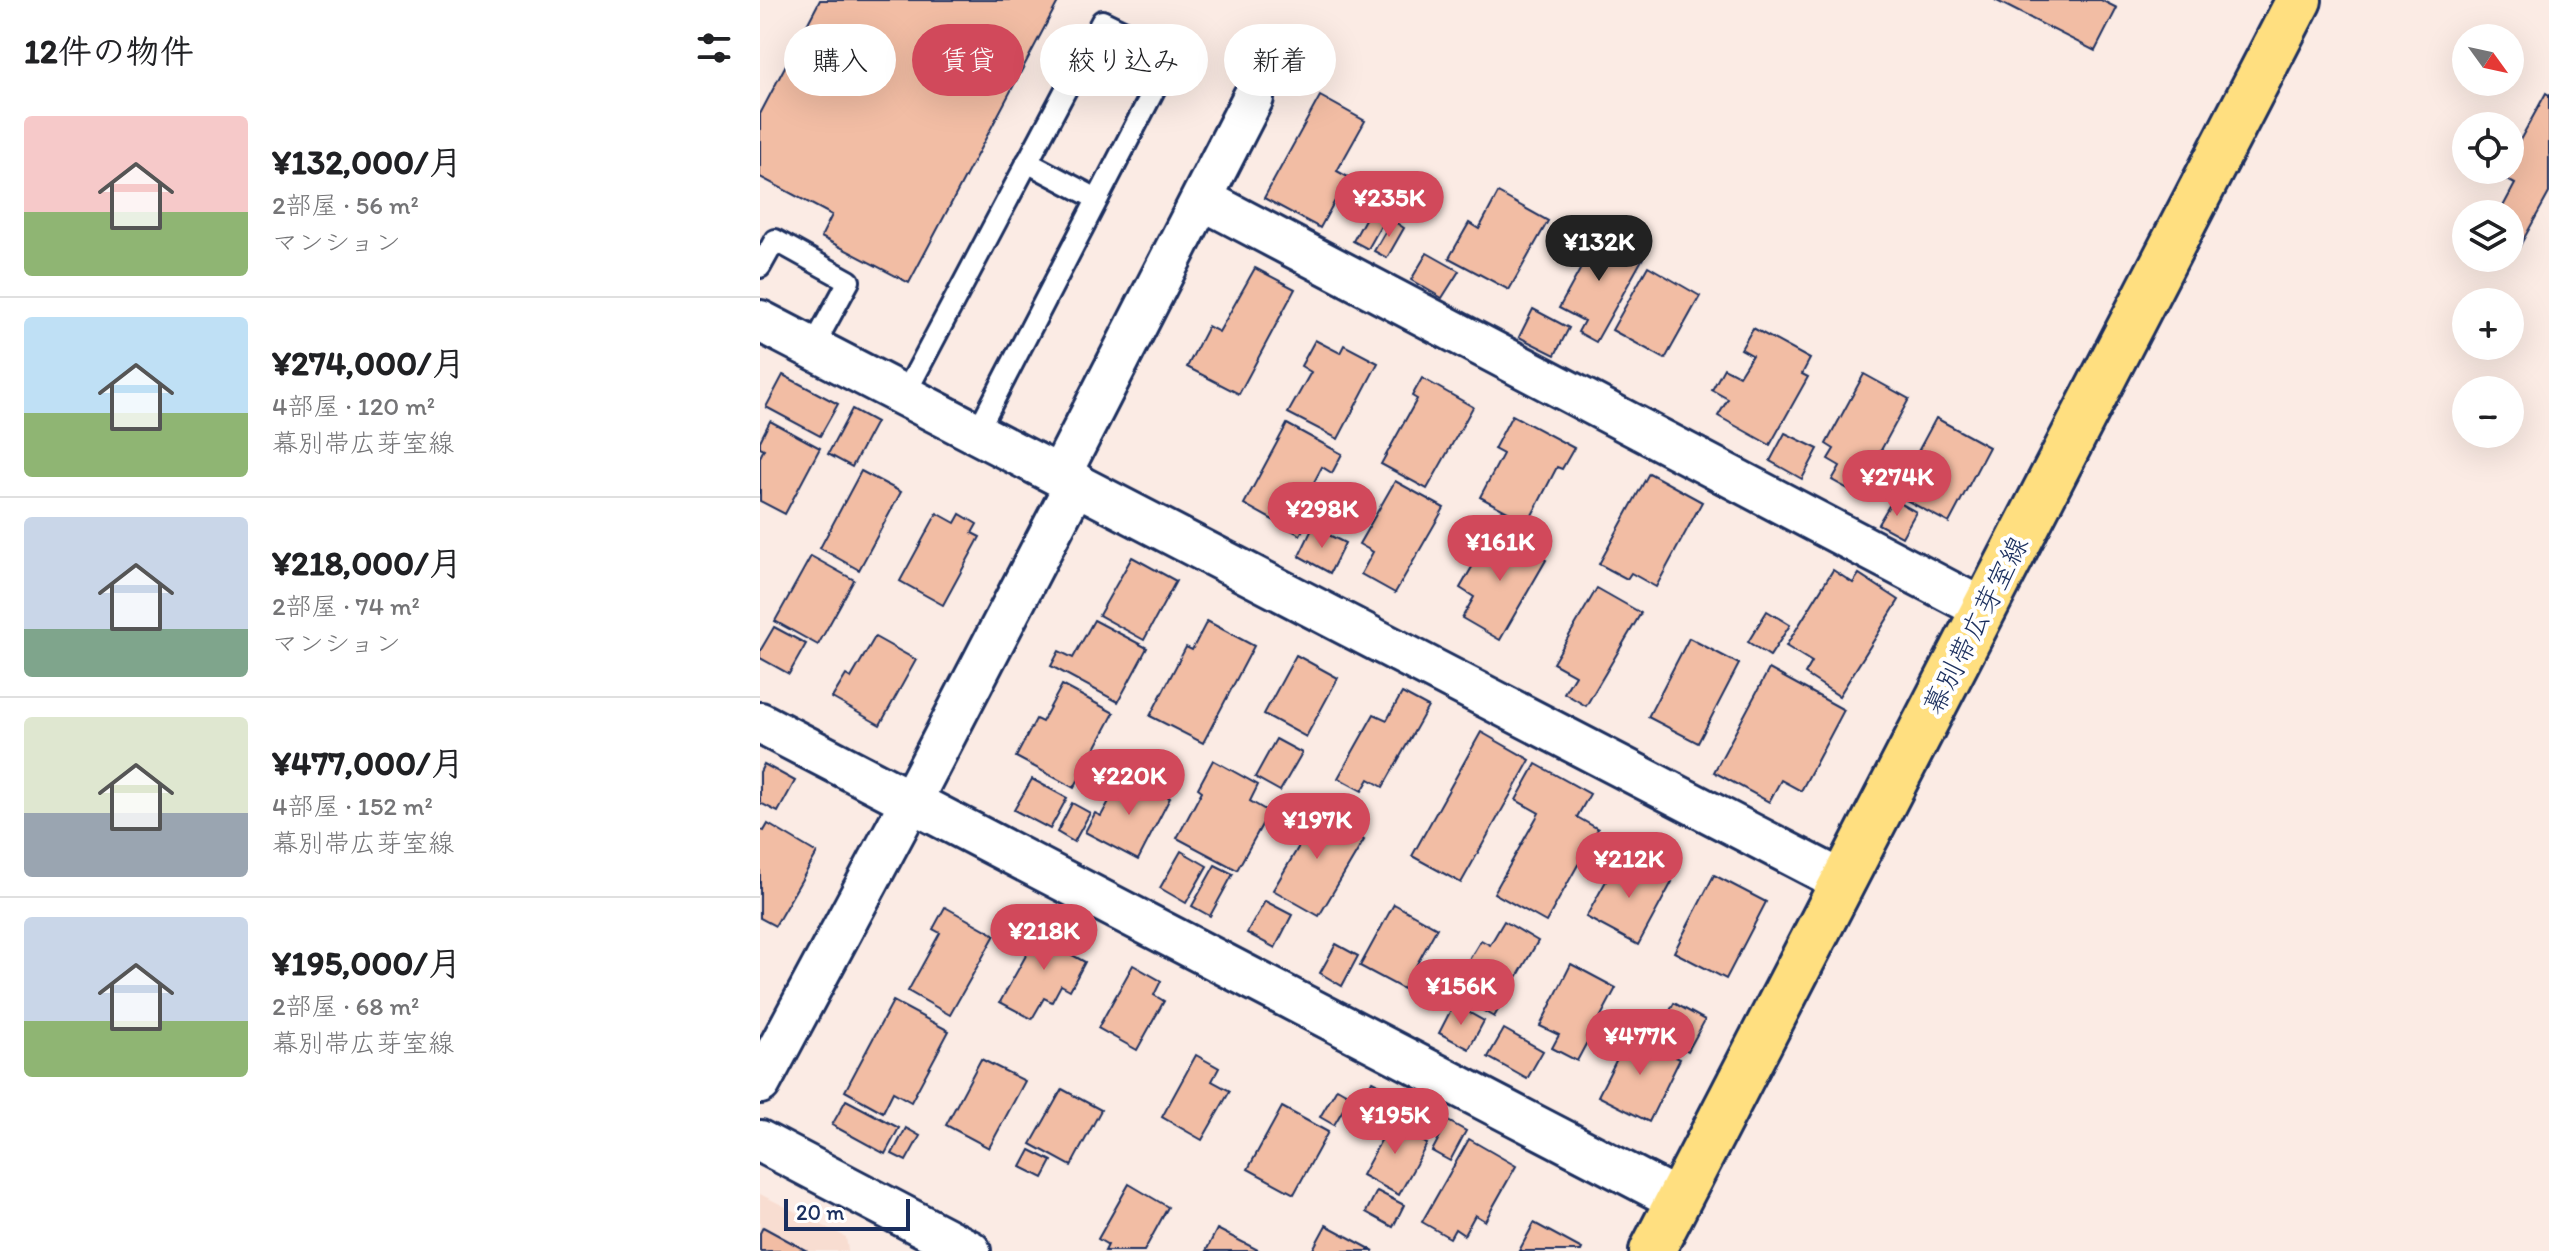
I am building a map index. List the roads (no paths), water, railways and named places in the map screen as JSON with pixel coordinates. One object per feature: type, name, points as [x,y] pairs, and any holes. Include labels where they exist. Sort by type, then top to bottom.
[{"type":"main road","name":"幕別帯広芽室線","points":[[1652,1251],[2299,0]]},
{"type":"street","points":[[760,1083],[911,801],[1253,98]]},
{"type":"street","points":[[1202,199],[1983,609]]},
{"type":"street","points":[[760,321],[1842,881]]},
{"type":"street","points":[[760,723],[1678,1200]]},
{"type":"street","points":[[760,1141],[944,1245]]},
{"type":"lane","points":[[905,394],[1102,21],[1172,55],[977,432]]},
{"type":"lane","points":[[1027,162],[1097,199]]},
{"type":"lane","points":[[760,267],[775,240],[849,281],[813,347]]}]
